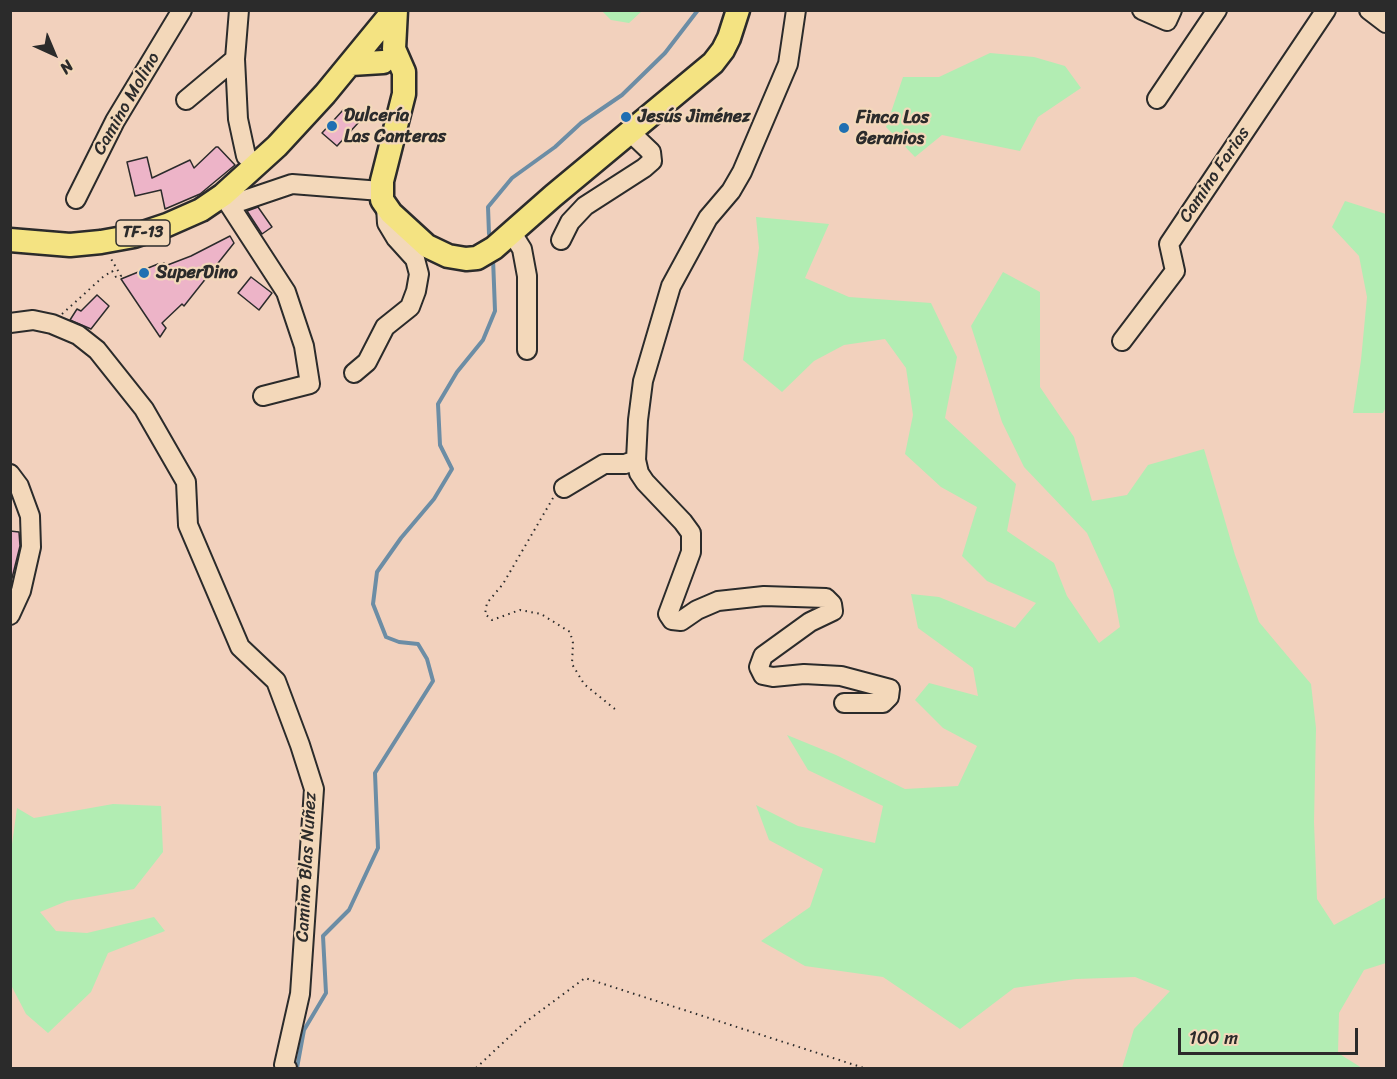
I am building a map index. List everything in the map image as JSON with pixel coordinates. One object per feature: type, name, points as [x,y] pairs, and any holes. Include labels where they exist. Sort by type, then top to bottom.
[{"type":"main road","points":[[395,10],[374,50],[404,85],[403,104],[383,199],[427,246],[457,258],[477,258],[486,254],[713,63],[729,38],[738,10]]},
{"type":"main road","name":"TF-13","points":[[10,240],[70,245],[134,236],[226,200],[325,94],[374,50]]},
{"type":"street","name":"Camino Molino","points":[[76,199],[115,121],[182,10]]},
{"type":"street","points":[[238,10],[235,59],[238,119],[246,156],[257,165]]},
{"type":"street","points":[[796,10],[788,64],[742,172],[731,191],[708,218],[672,286],[643,381],[636,460],[639,473],[645,482],[691,533],[691,552],[668,614],[672,620],[681,621],[697,610],[718,602],[764,596],[826,598],[832,604],[833,611],[810,622],[763,656],[759,667],[763,675],[773,677],[804,674],[841,676],[890,689],[889,697],[883,703],[844,703]]},
{"type":"street","points":[[1142,10],[1167,21],[1173,10]]},
{"type":"street","points":[[1157,99],[1217,10]]},
{"type":"street","name":"Camino Farias","points":[[1122,341],[1175,271],[1169,244],[1326,10]]},
{"type":"street","points":[[1369,10],[1386,23]]},
{"type":"street","points":[[186,100],[235,59]]},
{"type":"street","points":[[561,240],[570,222],[585,206],[652,161],[651,152],[630,132]]},
{"type":"street","points":[[263,396],[310,384],[304,346],[286,292],[226,200],[292,184],[383,199],[387,223],[396,238],[415,259],[418,274],[416,291],[410,307],[385,327],[366,362],[354,373]]},
{"type":"street","points":[[512,233],[522,249],[527,276],[527,350]]},
{"type":"street","name":"Camino Blas Nuñez","points":[[10,323],[33,320],[52,324],[78,335],[97,350],[144,409],[186,482],[188,525],[240,646],[276,681],[300,745],[314,789],[300,994],[284,1065],[287,1068]]},
{"type":"street","points":[[564,488],[604,464],[624,464],[636,460]]},
{"type":"street","points":[[10,474],[19,486],[30,516],[31,547],[21,591],[10,615]]},
{"type":"path","points":[[52,324],[103,277],[112,271],[116,278],[121,276],[101,242]]},
{"type":"path","points":[[564,488],[552,499],[503,584],[486,603],[485,614],[492,620],[520,610],[541,615],[570,632],[573,643],[572,664],[584,684],[616,711]]},
{"type":"path","points":[[476,1068],[523,1024],[585,978],[864,1068]]},
{"type":"green space","points":[[602,11],[642,11],[629,23],[611,20]]},
{"type":"green space","points":[[990,53],[1034,57],[1065,66],[1081,88],[1038,117],[1020,151],[942,135],[915,157],[886,127],[903,77],[939,77]]},
{"type":"green space","points":[[1345,201],[1386,214],[1386,407],[1383,413],[1353,413],[1367,297],[1359,256],[1332,227]]},
{"type":"green space","points":[[756,217],[829,224],[805,278],[849,297],[931,303],[957,357],[945,418],[1016,484],[1007,531],[1054,563],[1067,596],[1099,643],[1120,627],[1113,590],[1087,533],[1024,467],[1002,422],[971,326],[1003,272],[1040,292],[1040,387],[1074,437],[1092,501],[1127,495],[1148,465],[1204,449],[1235,555],[1259,622],[1311,684],[1316,728],[1314,822],[1317,899],[1334,925],[1386,897],[1386,963],[1364,970],[1339,1013],[1338,1053],[1362,1068],[1122,1068],[1134,1029],[1170,991],[1135,977],[1076,979],[1014,988],[960,1029],[883,977],[805,966],[761,941],[810,907],[823,869],[769,840],[756,805],[798,826],[875,843],[883,806],[808,770],[787,735],[836,755],[905,789],[958,786],[977,746],[943,728],[915,700],[929,683],[978,696],[973,668],[918,628],[911,594],[939,597],[1015,628],[1036,603],[987,581],[962,556],[977,507],[941,487],[905,454],[913,415],[906,368],[885,339],[844,345],[814,361],[782,392],[743,360],[759,248]]},
{"type":"green space","points":[[113,804],[161,806],[163,852],[134,889],[67,901],[40,912],[56,931],[87,933],[154,917],[165,931],[108,953],[91,992],[48,1033],[26,1014],[11,985],[10,859],[17,808],[34,818]]},
{"type":"building","points":[[344,109],[359,122],[337,146],[322,133]]},
{"type":"building","points":[[216,147],[235,165],[200,194],[165,209],[161,190],[135,196],[127,162],[147,157],[152,178],[190,160],[194,168]]},
{"type":"building","points":[[258,207],[272,227],[262,234],[247,211]]},
{"type":"building","points":[[230,236],[234,243],[184,306],[182,304],[162,323],[166,328],[160,337],[121,279],[158,264],[159,266],[164,263],[165,266],[191,256]]},
{"type":"building","points":[[251,277],[272,293],[259,310],[238,293]]},
{"type":"building","points":[[97,295],[109,306],[91,329],[70,320],[77,309],[81,311]]},
{"type":"building","points":[[10,531],[19,532],[20,546],[10,586]]},
{"type":"waterway","points":[[489,234],[488,207],[512,178],[555,147],[581,123],[622,95],[665,53],[698,10]]},
{"type":"waterway","points":[[297,1068],[304,1030],[326,993],[323,936],[349,910],[378,848],[375,773],[433,681],[427,659],[418,644],[399,642],[386,637],[373,604],[377,572],[401,538],[434,499],[452,469],[440,445],[438,404],[457,372],[483,340],[495,311],[493,258]]},
{"type":"place","name":"Jesús Jiménez","points":[[626,117]]},
{"type":"place","name":"Dulcería Las Canteras","points":[[332,126]]},
{"type":"place","name":"Finca Los Geranios","points":[[844,128]]},
{"type":"place","name":"SuperDino","points":[[144,273]]}]
